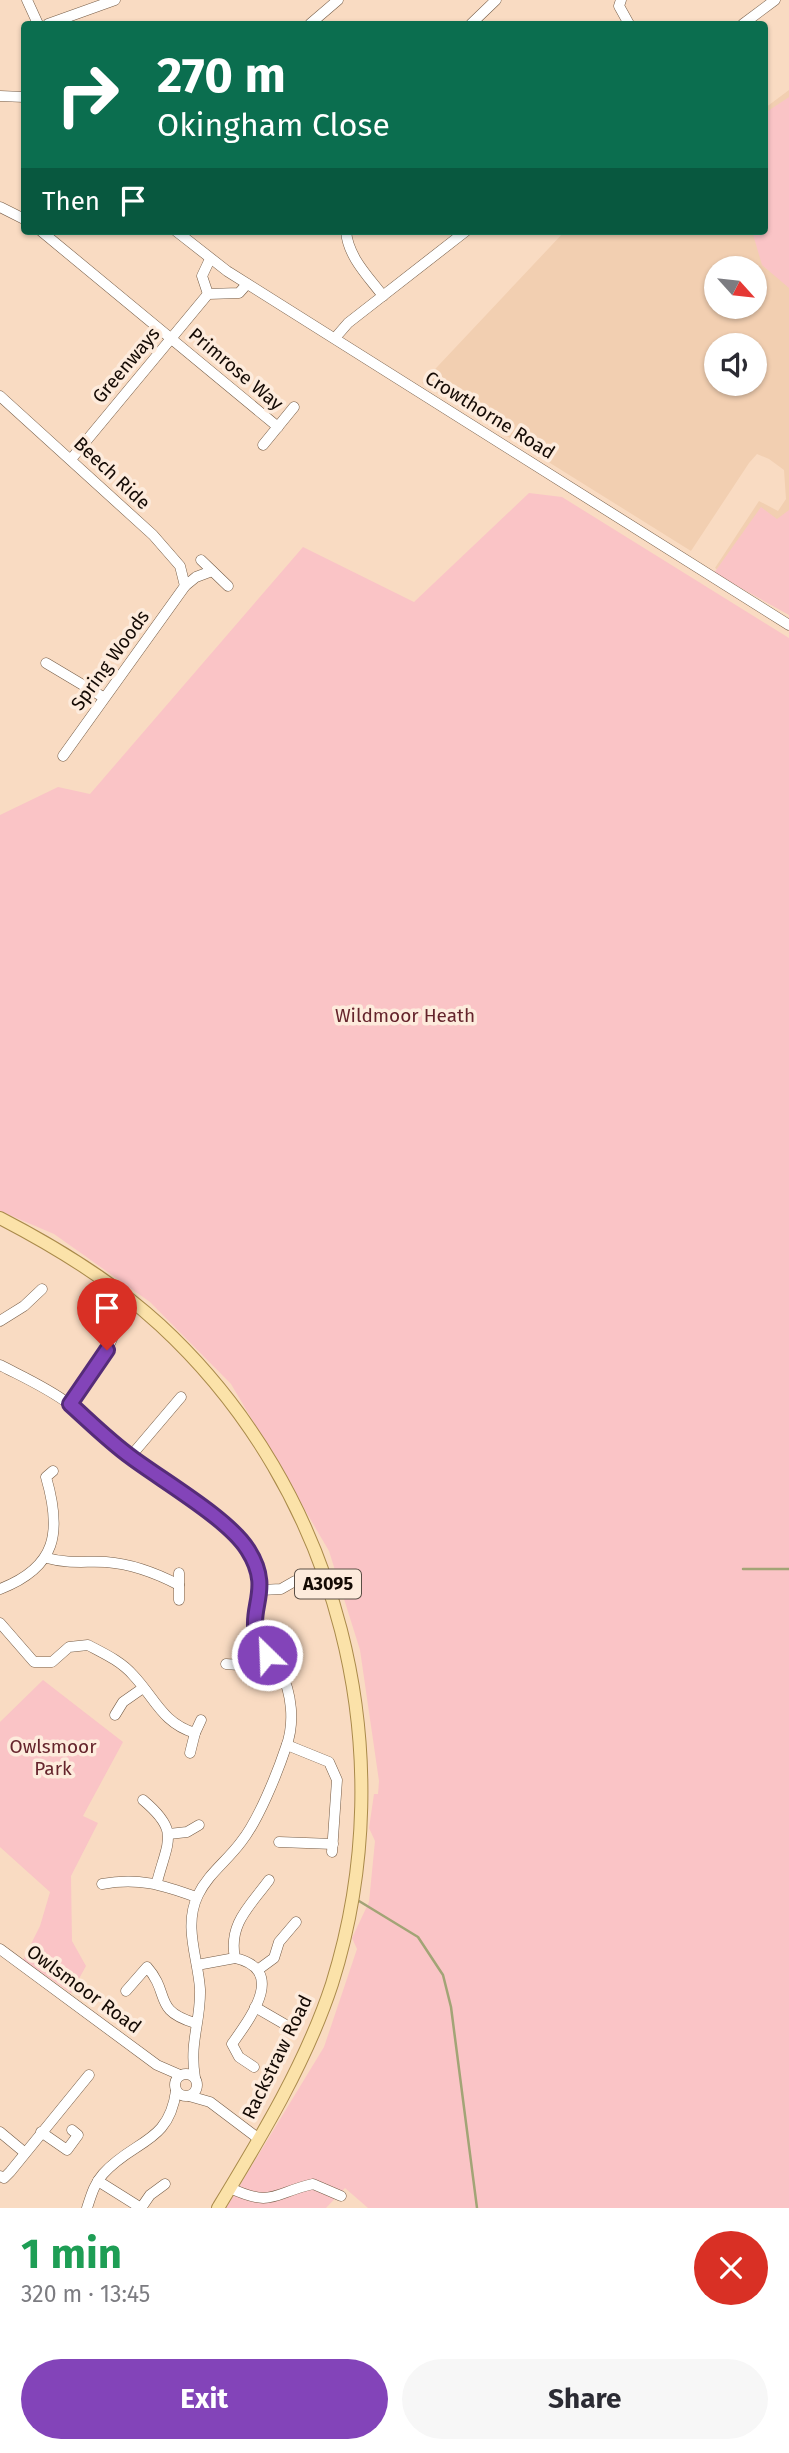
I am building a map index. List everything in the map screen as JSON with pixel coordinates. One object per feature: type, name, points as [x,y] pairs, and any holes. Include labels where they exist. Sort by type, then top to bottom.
[{"type":"main road","name":"Rackstraw Road","points":[[0,1218],[43,1240],[108,1282],[158,1323],[204,1370],[242,1416],[279,1475],[310,1538],[338,1615],[351,1664],[361,1734],[361,1827],[354,1891],[337,1968],[319,2020],[259,2139],[218,2208]]},
{"type":"street","points":[[27,0],[37,21]]},
{"type":"street","points":[[56,21],[116,0]]},
{"type":"street","points":[[314,21],[338,0]]},
{"type":"street","points":[[474,21],[496,0]]},
{"type":"street","points":[[621,0],[620,6],[628,21]]},
{"type":"street","points":[[747,21],[775,0]]},
{"type":"street","points":[[0,96],[21,97]]},
{"type":"street","points":[[0,207],[21,218]]},
{"type":"street","name":"Primrose Way","points":[[46,235],[278,427]]},
{"type":"street","name":"Crowthorne Road","points":[[181,235],[247,284],[789,625]]},
{"type":"street","points":[[346,235],[355,260],[383,296]]},
{"type":"street","points":[[335,338],[383,296],[461,235]]},
{"type":"street","points":[[210,259],[202,276],[208,294],[239,293],[247,284]]},
{"type":"street","name":"Greenways","points":[[72,458],[208,294]]},
{"type":"street","name":"Beech Ride","points":[[0,396],[72,458],[153,535],[183,572]]},
{"type":"street","name":"Primrose Way","points":[[263,445],[294,407]]},
{"type":"street","points":[[201,560],[228,586]]},
{"type":"street","name":"Spring Woods","points":[[63,755],[185,586],[196,577],[212,570]]},
{"type":"street","points":[[185,586],[183,572],[196,577]]},
{"type":"street","points":[[46,663],[103,697]]},
{"type":"street","points":[[0,1321],[24,1306],[41,1289]]},
{"type":"street","points":[[70,1404],[107,1350],[116,1330]]},
{"type":"street","points":[[0,1365],[70,1404],[130,1457],[235,1533],[249,1550],[259,1573],[261,1590],[252,1620],[256,1640],[279,1669],[289,1695],[292,1720],[287,1745],[267,1798],[242,1842],[220,1863],[197,1898],[191,1932],[197,1965],[199,2000],[191,2057],[197,2088],[171,2114],[151,2140],[108,2169],[98,2181],[87,2208]]},
{"type":"street","points":[[130,1457],[181,1397]]},
{"type":"street","points":[[0,1589],[24,1580],[47,1558],[55,1507],[47,1476],[53,1471]]},
{"type":"street","points":[[47,1558],[67,1564],[108,1562],[147,1569],[179,1584]]},
{"type":"street","points":[[179,1573],[179,1600]]},
{"type":"street","points":[[261,1590],[281,1589],[295,1581]]},
{"type":"street","points":[[0,1623],[34,1662],[45,1664],[69,1647],[88,1644],[132,1673],[164,1717],[177,1728],[195,1733]]},
{"type":"street","points":[[226,1664],[251,1667],[267,1655]]},
{"type":"street","points":[[114,1715],[123,1702],[144,1688]]},
{"type":"street","points":[[190,1753],[201,1720]]},
{"type":"street","points":[[279,1842],[332,1848],[337,1780],[328,1762],[287,1745]]},
{"type":"street","points":[[142,1800],[163,1816],[169,1834],[157,1882]]},
{"type":"street","points":[[169,1834],[187,1832],[199,1825]]},
{"type":"street","points":[[102,1884],[125,1880],[157,1882],[197,1898]]},
{"type":"street","points":[[235,1958],[232,1941],[237,1924],[268,1880]]},
{"type":"street","points":[[259,1969],[274,1958],[279,1942],[296,1922]]},
{"type":"street","name":"Owlsmoor Road","points":[[0,1949],[148,2057],[181,2075],[195,2079]]},
{"type":"street","points":[[197,1965],[235,1958],[249,1961],[259,1969],[263,1984],[255,2007],[232,2044],[239,2057],[254,2067]]},
{"type":"street","points":[[125,1991],[146,1967],[158,1979],[165,2007],[176,2018],[195,2023]]},
{"type":"street","points":[[255,2007],[286,2025]]},
{"type":"street","name":"Owlsmoor Road","points":[[148,2057],[175,2089]]},
{"type":"street","points":[[171,2114],[175,2089],[191,2057]]},
{"type":"street","points":[[0,2176],[4,2178],[10,2172],[89,2075]]},
{"type":"street","points":[[195,2079],[210,2102],[259,2139]]},
{"type":"street","points":[[175,2089],[210,2102]]},
{"type":"street","points":[[41,2132],[67,2150],[78,2135],[72,2130]]},
{"type":"street","points":[[0,2132],[24,2152]]},
{"type":"street","points":[[98,2181],[141,2208],[150,2195],[164,2184]]},
{"type":"street","points":[[230,2188],[254,2201],[278,2199],[313,2184],[341,2196]]},
{"type":"shaded area","points":[[789,90],[789,614],[715,568],[759,501],[778,511],[786,499],[784,470],[769,459],[757,454],[749,463],[691,551],[422,383],[561,235],[768,235],[768,106]]},
{"type":"green space","points":[[789,97],[789,288],[767,269],[767,256],[759,256],[753,235],[768,235],[768,111]]},
{"type":"green space","name":"Wildmoor Heath","points":[[529,493],[562,497],[789,638],[789,2208],[368,2208],[345,2188],[326,2208],[226,2208],[324,2047],[357,1949],[352,1938],[369,1902],[375,1841],[369,1828],[374,1794],[378,1794],[379,1781],[360,1650],[329,1551],[231,1384],[150,1302],[54,1234],[0,1211],[0,815],[58,787],[90,794],[303,547],[414,602]]},
{"type":"green space","points":[[761,507],[777,519],[789,510],[789,615],[714,573]]},
{"type":"green space","name":"Owlsmoor Park","points":[[43,1680],[123,1742],[83,1816],[98,1823],[71,1876],[72,1941],[86,1966],[71,1993],[23,1960],[40,1926],[50,1892],[0,1847],[0,1722]]},
{"type":"waterway","points":[[743,1569],[789,1569]]},
{"type":"waterway","points":[[359,1901],[418,1937],[443,1975],[451,2007],[477,2208]]},
{"type":"route","points":[[107,1350],[70,1404],[130,1457],[235,1533],[249,1550],[259,1573],[261,1590],[252,1620],[256,1640],[267,1655]]}]
